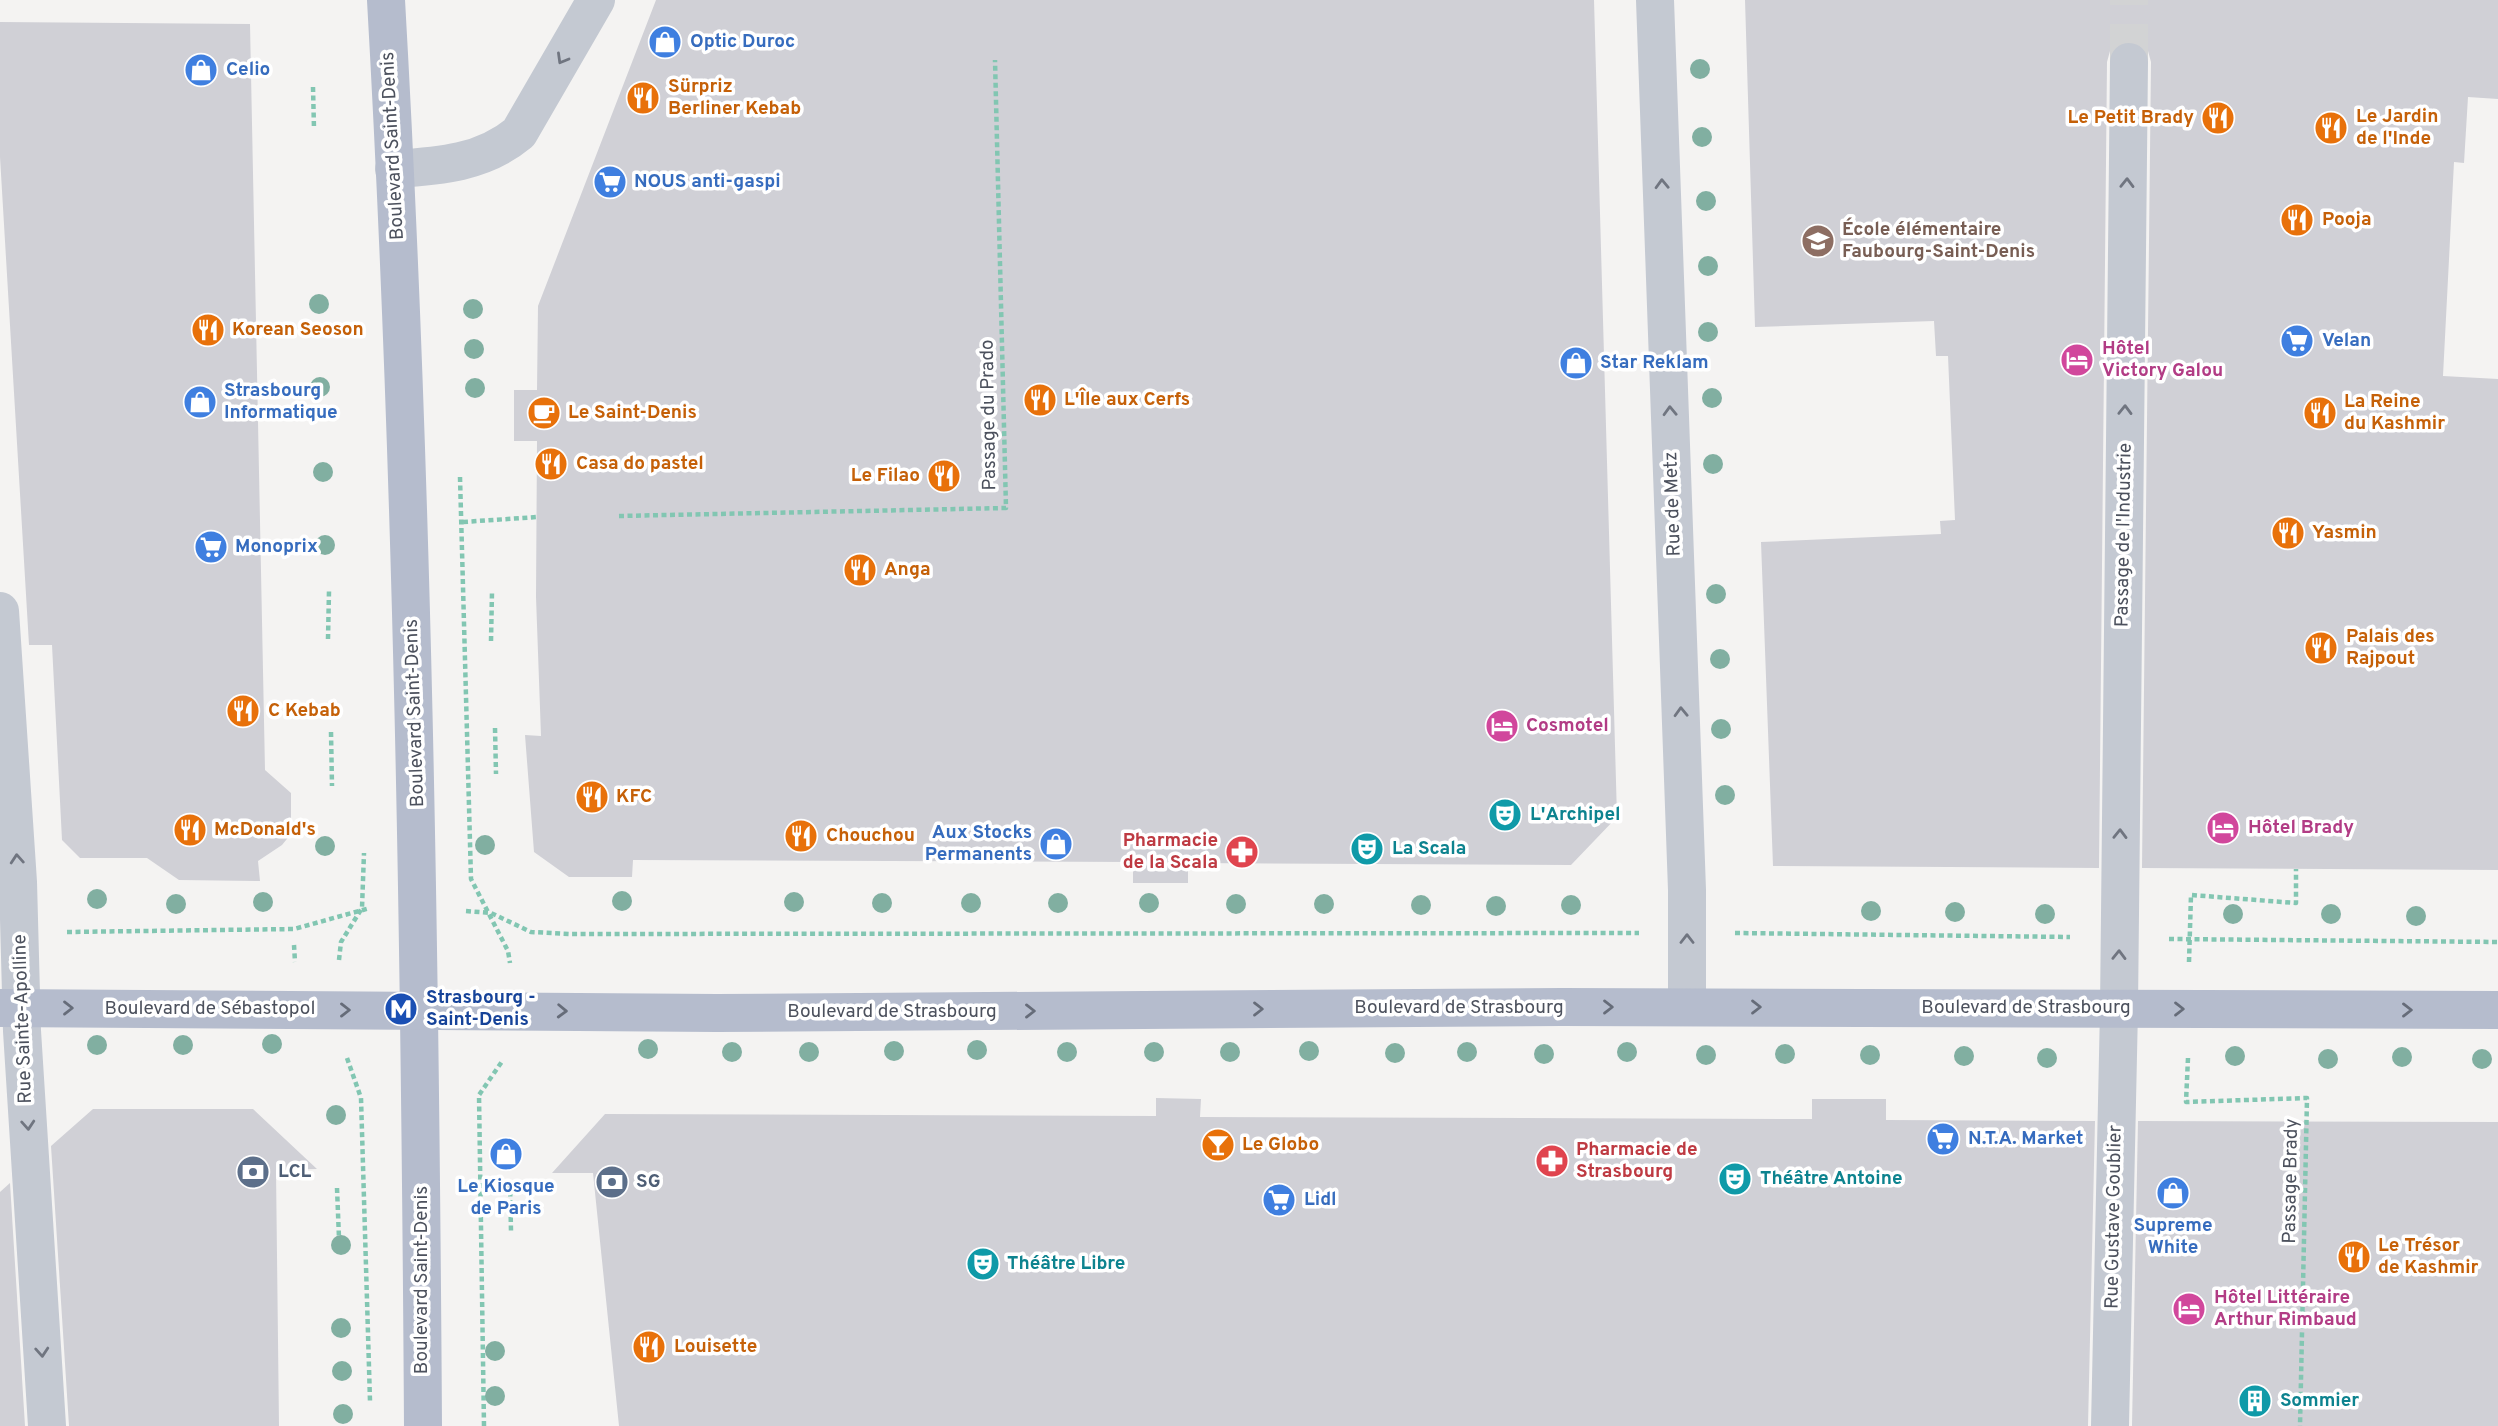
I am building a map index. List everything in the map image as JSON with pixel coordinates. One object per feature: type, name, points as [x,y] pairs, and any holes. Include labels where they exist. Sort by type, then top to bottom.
[{"type":"main road","name":"Boulevard Saint-Denis","points":[[386,0],[410,524],[420,1010],[423,1426]]},
{"type":"main road","name":"Boulevard de Strasbourg","points":[[420,1010],[717,1013],[1687,1007],[2498,1010]]},
{"type":"main road","name":"Boulevard de Sébastopol","points":[[10,1008],[420,1010]]},
{"type":"street","points":[[394,169],[466,161],[503,146],[519,133],[596,0]]},
{"type":"street","name":"Rue de Metz","points":[[1655,0],[1688,890],[1687,1007]]},
{"type":"street","name":"Passage de l'Industrie","points":[[2119,1009],[2129,62]]},
{"type":"street","name":"Rue Sainte-Apolline","points":[[0,611],[19,927],[10,1008],[47,1426]]},
{"type":"street","name":"Rue Gustave Goublier","points":[[2110,1426],[2119,1009]]},
{"type":"path","name":"Passage du Prado","points":[[619,516],[1006,508],[995,60]]},
{"type":"path","points":[[313,87],[314,130]]},
{"type":"path","points":[[410,524],[537,517]]},
{"type":"path","points":[[328,591],[328,639]]},
{"type":"path","points":[[491,641],[492,592]]},
{"type":"path","points":[[495,728],[496,774]]},
{"type":"path","points":[[331,732],[332,786]]},
{"type":"path","points":[[2190,930],[2191,895],[2296,903],[2296,869]]},
{"type":"path","points":[[491,913],[531,932],[570,934],[1650,933]]},
{"type":"path","points":[[19,927],[58,932],[280,929],[325,920]]},
{"type":"path","points":[[1725,933],[2078,937]]},
{"type":"path","points":[[2163,938],[2498,942]]},
{"type":"path","points":[[294,945],[295,963]]},
{"type":"path","name":"Passage Brady","points":[[2188,1060],[2186,1102],[2307,1098],[2300,1426]]},
{"type":"path","points":[[479,1095],[484,1426]]},
{"type":"path","points":[[361,1098],[370,1412]]},
{"type":"path","points":[[510,1183],[511,1231]]},
{"type":"path","points":[[337,1188],[339,1238]]},
{"type":"building","points":[[656,0],[1594,0],[1617,817],[1571,865],[1188,863],[1188,883],[1133,883],[1133,862],[633,860],[632,877],[569,877],[534,852],[525,735],[541,736],[536,597],[537,441],[514,441],[514,390],[537,390],[538,306]]},
{"type":"building","points":[[1745,0],[2498,0],[2498,99],[2468,97],[2464,163],[2454,162],[2443,376],[2498,379],[2498,870],[2142,868],[2151,62],[2148,51],[2141,44],[2130,40],[2118,43],[2110,51],[2107,62],[2099,868],[1773,866],[1761,542],[1941,534],[1940,521],[1955,520],[1948,356],[1936,356],[1934,321],[1755,327]]},
{"type":"building","points":[[0,22],[250,24],[265,770],[291,793],[291,834],[282,845],[258,861],[260,881],[179,880],[147,858],[80,858],[62,840],[52,645],[29,645],[0,157]]},
{"type":"building","points":[[1156,1098],[1201,1099],[1200,1117],[1812,1119],[1812,1099],[1886,1099],[1886,1120],[2095,1121],[2088,1426],[619,1426],[593,1173],[552,1173],[605,1114],[1156,1116]]},
{"type":"building","points":[[93,1109],[253,1109],[317,1169],[276,1170],[279,1426],[69,1426],[51,1146]]},
{"type":"building","points":[[2138,1121],[2498,1122],[2498,1426],[2132,1426]]},
{"type":"building","points":[[10,1183],[25,1426],[0,1426],[0,1192]]},
{"type":"tunnel","points":[[2129,0],[2129,62]]},
{"type":"place","name":"Optic Duroc","points":[[665,42]]},
{"type":"place","name":"Celio","points":[[201,70]]},
{"type":"place","name":"Sürpriz Berliner Kebab","points":[[643,98]]},
{"type":"place","name":"Le Petit Brady","points":[[2218,118]]},
{"type":"place","name":"Le Jardin de l'Inde","points":[[2331,128]]},
{"type":"place","name":"NOUS anti-gaspi","points":[[610,182]]},
{"type":"place","name":"Pooja","points":[[2297,220]]},
{"type":"place","name":"École élémentaire Faubourg-Saint-Denis","points":[[1818,241]]},
{"type":"place","name":"Korean Seoson","points":[[208,330]]},
{"type":"place","name":"Velan","points":[[2297,341]]},
{"type":"place","name":"Hôtel Victory Galou","points":[[2077,360]]},
{"type":"place","name":"Star Reklam","points":[[1576,363]]},
{"type":"place","name":"L'Île aux Cerfs","points":[[1040,400]]},
{"type":"place","name":"Strasbourg Informatique","points":[[200,402]]},
{"type":"place","name":"Le Saint-Denis","points":[[544,413]]},
{"type":"place","name":"La Reine du Kashmir","points":[[2320,413]]},
{"type":"place","name":"Casa do pastel","points":[[551,464]]},
{"type":"place","name":"Le Filao","points":[[944,476]]},
{"type":"place","name":"Yasmin","points":[[2288,533]]},
{"type":"place","name":"Monoprix","points":[[211,547]]},
{"type":"place","name":"Anga","points":[[860,570]]},
{"type":"place","name":"Palais des Rajpout","points":[[2321,648]]},
{"type":"place","name":"C Kebab","points":[[243,711]]},
{"type":"place","name":"Cosmotel","points":[[1502,726]]},
{"type":"place","name":"KFC","points":[[592,797]]},
{"type":"place","name":"L'Archipel","points":[[1505,815]]},
{"type":"place","name":"Hôtel Brady","points":[[2223,828]]},
{"type":"place","name":"McDonald's","points":[[190,830]]},
{"type":"place","name":"Chouchou","points":[[801,836]]},
{"type":"place","name":"Aux Stocks Permanents","points":[[1056,844]]},
{"type":"place","name":"La Scala","points":[[1367,849]]},
{"type":"place","name":"Pharmacie de la Scala","points":[[1242,852]]},
{"type":"place","name":"Strasbourg - Saint-Denis","points":[[401,1009]]},
{"type":"place","name":"N.T.A. Market","points":[[1943,1139]]},
{"type":"place","name":"Le Globo","points":[[1218,1145]]},
{"type":"place","name":"Le Kiosque de Paris","points":[[506,1154]]},
{"type":"place","name":"Pharmacie de Strasbourg","points":[[1552,1161]]},
{"type":"place","name":"LCL","points":[[253,1172]]},
{"type":"place","name":"Théâtre Antoine","points":[[1735,1179]]},
{"type":"place","name":"SG","points":[[612,1182]]},
{"type":"place","name":"Supreme White","points":[[2173,1193]]},
{"type":"place","name":"Lidl","points":[[1279,1200]]},
{"type":"place","name":"Le Trésor de Kashmir","points":[[2354,1257]]},
{"type":"place","name":"Théâtre Libre","points":[[983,1264]]},
{"type":"place","name":"Hôtel Littéraire Arthur Rimbaud","points":[[2189,1309]]},
{"type":"place","name":"Louisette","points":[[649,1347]]},
{"type":"place","name":"Sommier","points":[[2255,1401]]}]
